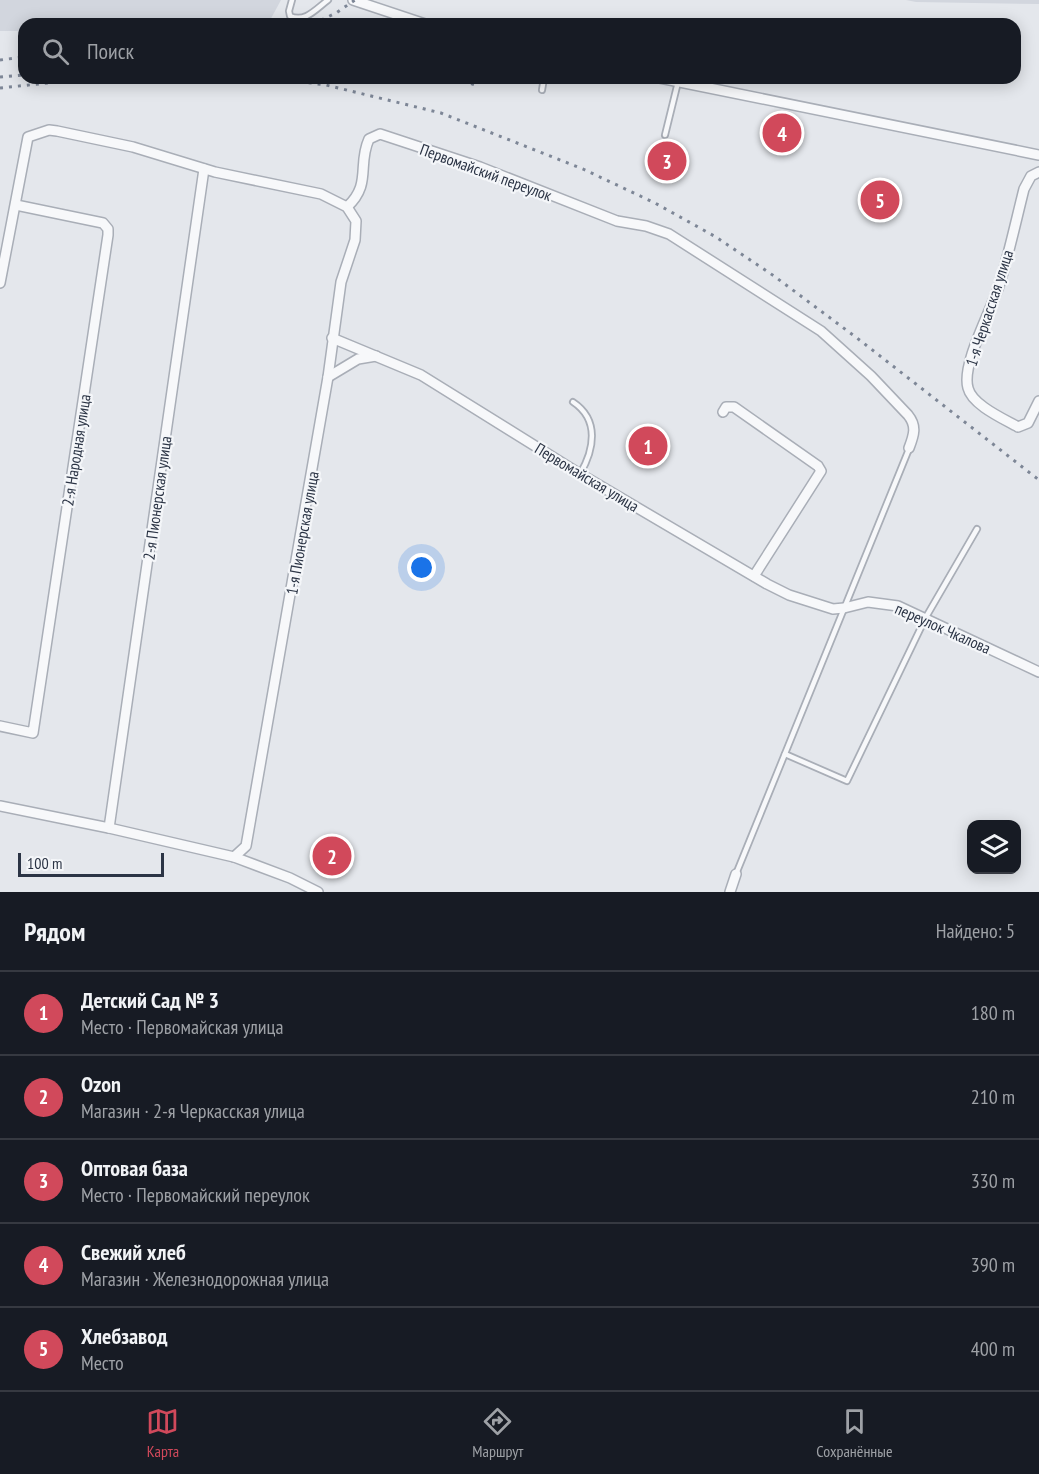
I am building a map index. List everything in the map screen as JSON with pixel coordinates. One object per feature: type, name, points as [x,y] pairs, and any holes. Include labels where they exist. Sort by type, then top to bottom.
[{"type":"street","points":[[353,0],[407,18]]},
{"type":"street","points":[[687,84],[1039,155]]},
{"type":"street","points":[[0,283],[28,137],[48,130],[133,147],[204,169],[321,194],[347,207]]},
{"type":"street","name":"Первомайский переулок","points":[[347,207],[361,190],[364,159],[369,139],[380,134],[480,167],[617,221],[658,229],[821,332],[871,376],[913,420],[914,428],[909,448]]},
{"type":"street","name":"2-я Пионерская улица","points":[[109,828],[204,169]]},
{"type":"street","name":"1-я Черкасская улица","points":[[1039,171],[1031,176],[1024,189],[1000,283],[970,362],[967,384],[970,394],[978,402],[1018,426],[1028,423],[1039,401]]},
{"type":"street","name":"2-я Народная улица","points":[[0,726],[33,733],[108,235],[108,229],[103,223],[16,205]]},
{"type":"street","name":"1-я Пионерская улица","points":[[234,857],[246,846],[328,377],[341,282],[357,231],[356,221],[347,207]]},
{"type":"street","name":"Первомайская улица","points":[[332,338],[421,375],[580,474],[789,595],[833,609],[844,609]]},
{"type":"street","points":[[328,377],[358,359],[376,356]]},
{"type":"street","points":[[723,412],[726,407],[734,406],[818,466],[821,471],[754,576]]},
{"type":"street","name":"переулок Чкалова","points":[[844,609],[868,602],[898,606],[926,617],[1039,672]]},
{"type":"street","points":[[0,806],[234,857],[290,878],[318,892]]},
{"type":"street","points":[[730,892],[736,874]]},
{"type":"lane","points":[[292,0],[289,15],[298,18]]},
{"type":"lane","points":[[302,18],[328,0]]},
{"type":"lane","points":[[542,90],[543,84]]},
{"type":"lane","points":[[665,135],[678,84]]},
{"type":"lane","points":[[573,402],[582,408],[592,430],[590,453],[580,474]]},
{"type":"lane","points":[[736,874],[909,448]]},
{"type":"lane","points":[[785,754],[847,780],[926,617],[977,529]]},
{"type":"shaded area","points":[[0,0],[281,0],[271,18],[18,18],[18,31],[0,31]]},
{"type":"shaded area","points":[[906,0],[1039,0],[1039,4],[916,2]]},
{"type":"railway","points":[[326,18],[355,0]]},
{"type":"railway","points":[[0,60],[18,58]]},
{"type":"railway","points":[[0,77],[18,76]]},
{"type":"railway","points":[[0,88],[38,84]]},
{"type":"railway","points":[[318,84],[441,113],[583,169],[655,203],[716,237],[774,276],[1039,480]]},
{"type":"railway","points":[[472,84],[478,86]]},
{"type":"place","name":"Свежий хлеб","points":[[782,133]]},
{"type":"place","name":"Оптовая база","points":[[667,161]]},
{"type":"place","name":"Хлебзавод","points":[[880,200]]},
{"type":"place","name":"Детский Сад № 3","points":[[648,446]]},
{"type":"place","name":"Ozon","points":[[332,856]]}]
